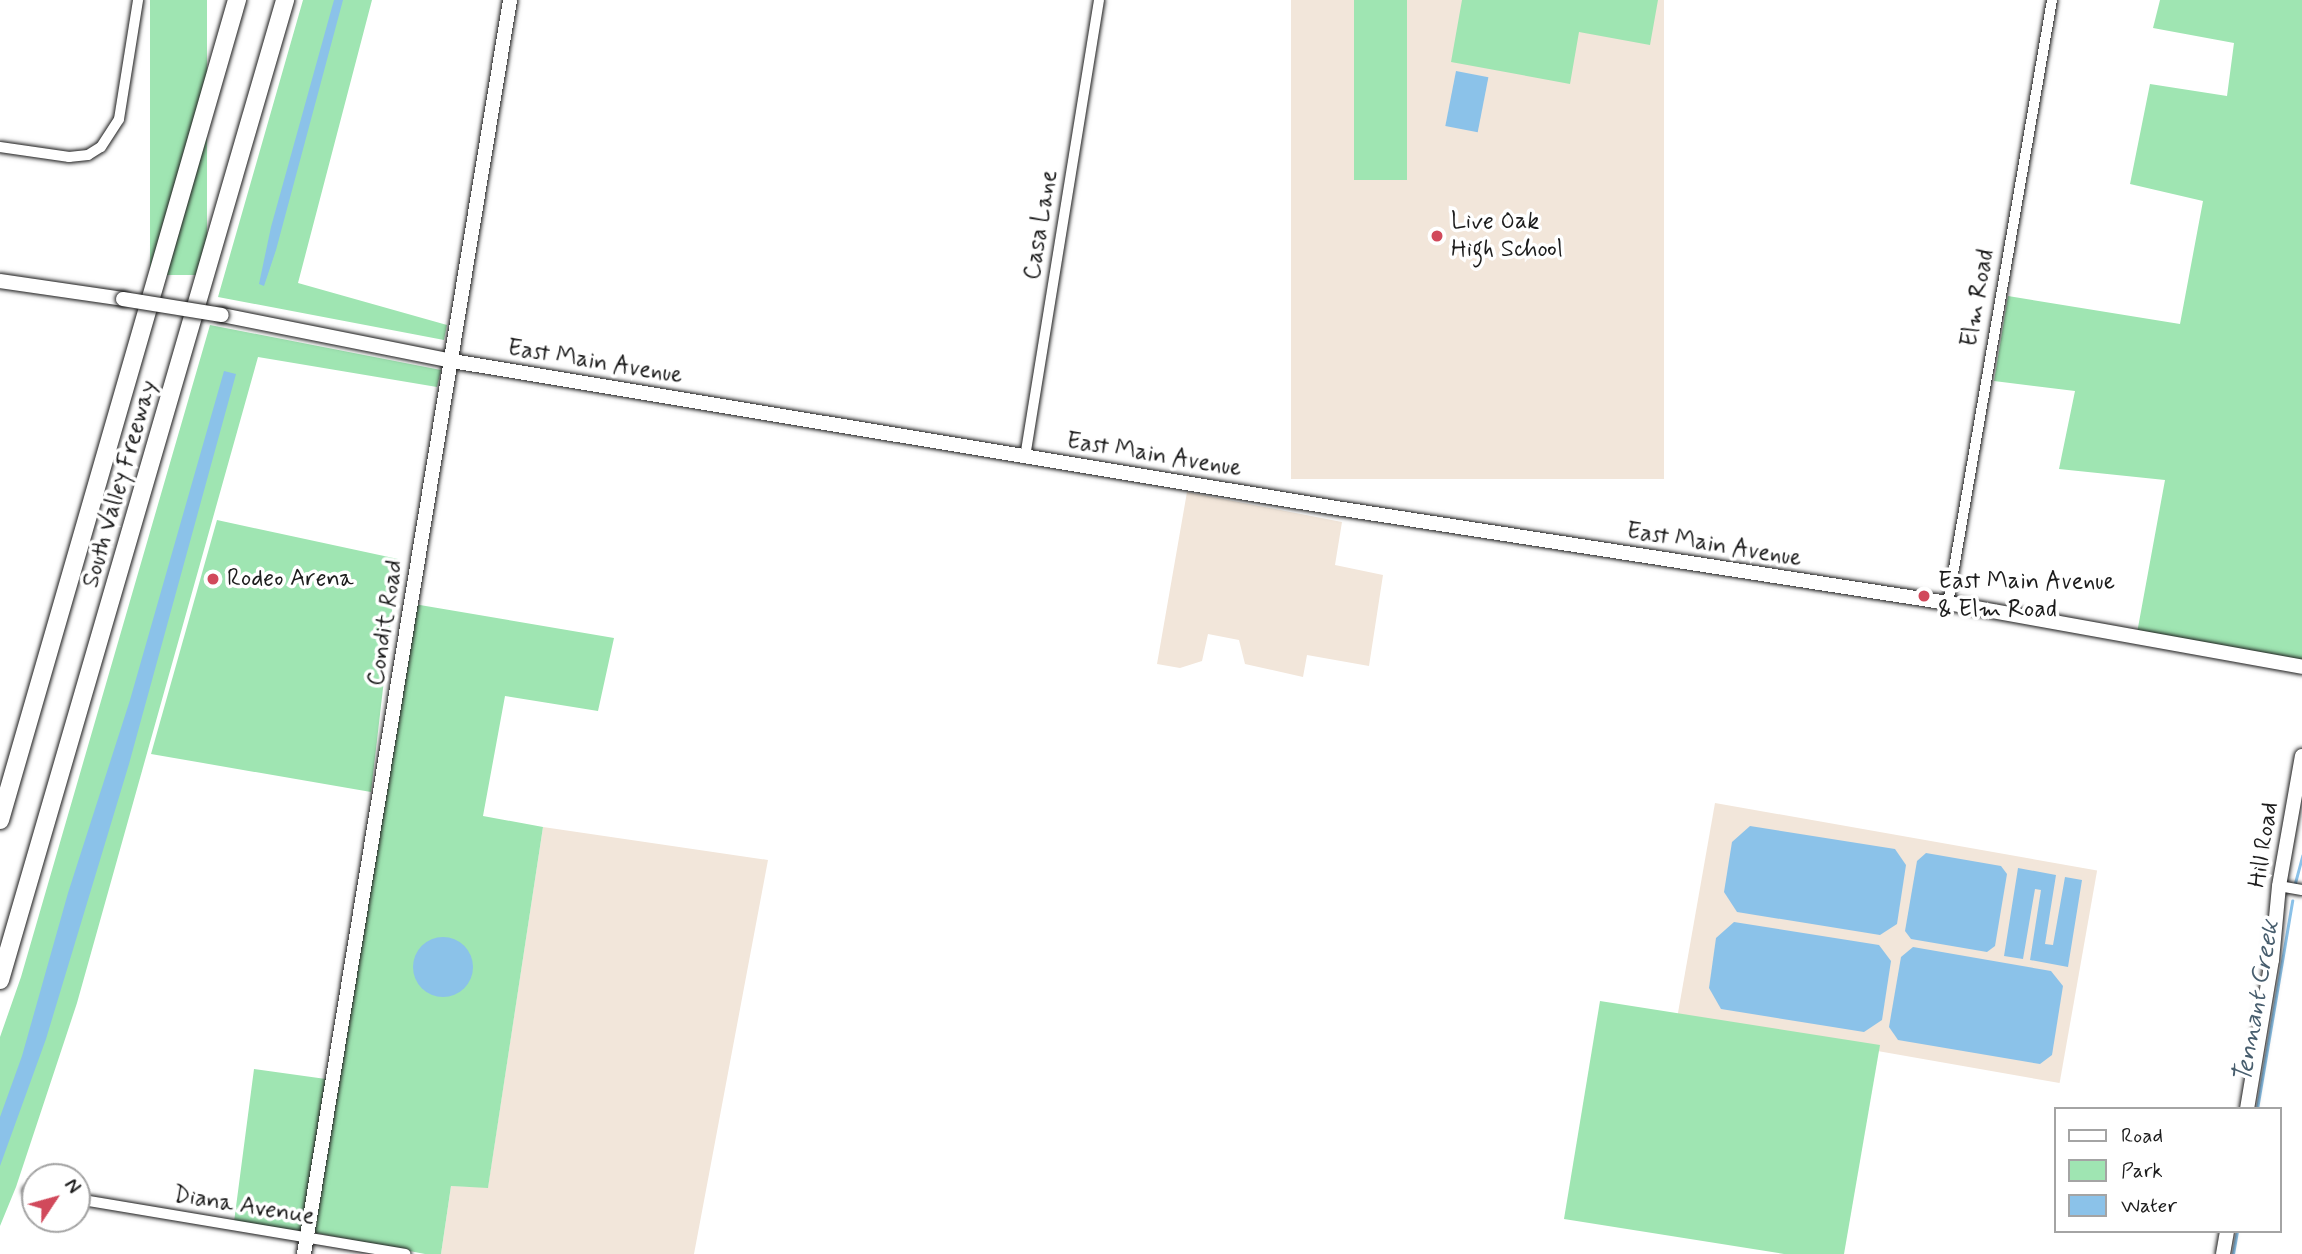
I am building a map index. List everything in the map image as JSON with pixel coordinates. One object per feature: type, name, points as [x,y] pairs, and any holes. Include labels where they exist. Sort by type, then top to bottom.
[{"type":"highway","name":"South Valley Freeway","points":[[0,820],[237,0]]},
{"type":"highway","name":"South Valley Freeway","points":[[0,980],[285,0]]},
{"type":"street","points":[[0,146],[69,157],[88,155],[101,147],[119,119],[138,0]]},
{"type":"street","name":"Condit Road","points":[[303,1254],[510,0]]},
{"type":"street","name":"Casa Lane","points":[[1024,457],[1100,0]]},
{"type":"street","name":"Elm Road","points":[[1948,603],[2052,0]]},
{"type":"street","name":"East Main Avenue","points":[[0,281],[222,315],[452,361],[1024,457],[1648,558],[1948,603],[2302,667]]},
{"type":"street","name":"Hill Road","points":[[2247,1107],[2272,960],[2278,886],[2302,756]]},
{"type":"street","points":[[2278,886],[2302,890]]},
{"type":"street","name":"Diana Avenue","points":[[91,1201],[405,1254]]},
{"type":"street","points":[[2223,1254],[2227,1233]]},
{"type":"shaded area","name":"Live Oak High School","points":[[1291,0],[1664,0],[1664,479],[1291,479]]},
{"type":"shaded area","points":[[1187,492],[1342,522],[1335,565],[1383,575],[1369,666],[1307,655],[1303,677],[1245,664],[1239,640],[1208,634],[1202,661],[1180,668],[1157,664]]},
{"type":"shaded area","points":[[1715,803],[2097,870],[2060,1083],[1677,1016]]},
{"type":"shaded area","points":[[543,827],[768,860],[694,1254],[441,1254],[451,1186],[488,1187]]},
{"type":"green space","points":[[150,0],[207,0],[207,275],[150,275]]},
{"type":"green space","points":[[303,0],[372,0],[298,283],[447,325],[444,340],[218,297]]},
{"type":"green space","points":[[1354,0],[1407,0],[1407,180],[1354,180]]},
{"type":"green space","points":[[1462,0],[1658,0],[1650,45],[1579,32],[1570,84],[1451,62]]},
{"type":"green space","points":[[2160,0],[2302,0],[2302,661],[2137,633],[2165,480],[2059,469],[2075,391],[1994,381],[2008,296],[2180,324],[2203,201],[2130,184],[2150,84],[2227,96],[2234,43],[2153,28]]},
{"type":"green space","points":[[210,325],[441,370],[437,387],[258,357],[77,1003],[24,1163],[21,1163],[16,1187],[0,1226],[0,1037],[21,977]]},
{"type":"green space","points":[[217,520],[398,559],[371,792],[151,754]]},
{"type":"green space","points":[[414,604],[614,638],[598,711],[505,696],[483,816],[543,827],[488,1188],[451,1186],[441,1254],[425,1254],[316,1233],[234,1222],[254,1069],[333,1080]]},
{"type":"green space","points":[[1600,1001],[1880,1045],[1844,1254],[1784,1254],[1564,1219]]},
{"type":"water","points":[[334,0],[343,0],[264,286],[259,284],[271,227]]},
{"type":"water","points":[[1456,71],[1488,77],[1478,132],[1445,126]]},
{"type":"water","points":[[224,371],[236,374],[129,764],[46,1039],[0,1166],[0,1117],[22,1056],[68,893],[130,700]]},
{"type":"water","points":[[1750,826],[1895,849],[1906,865],[1897,924],[1880,935],[1737,912],[1724,892],[1732,842]]},
{"type":"water","points":[[1926,853],[2001,866],[2007,874],[1995,946],[1987,952],[1911,939],[1905,931],[1917,861]]},
{"type":"water","points":[[2018,868],[2056,875],[2045,944],[2053,945],[2065,877],[2082,880],[2068,967],[2030,960],[2041,890],[2035,889],[2023,959],[2004,956]]},
{"type":"water","points":[[1734,922],[1879,945],[1891,961],[1882,1020],[1864,1032],[1721,1009],[1709,988],[1716,938]]},
{"type":"water","points":[[443,937],[460,942],[468,950],[473,967],[468,984],[460,992],[443,997],[426,992],[418,984],[413,967],[418,950],[426,942]]},
{"type":"water","points":[[1913,947],[2051,971],[2063,986],[2052,1055],[2040,1064],[1898,1040],[1889,1027],[1901,957]]},
{"type":"waterway","name":"Tennant Creek","points":[[2295,883],[2302,856]]},
{"type":"waterway","name":"Tennant Creek","points":[[2257,1107],[2292,901]]},
{"type":"waterway","name":"Tennant Creek","points":[[2233,1254],[2237,1233]]},
{"type":"place","name":"Live Oak High School","points":[[1437,236]]},
{"type":"place","name":"Rodeo Arena","points":[[213,579]]},
{"type":"place","name":"East Main Avenue & Elm Road","points":[[1924,596]]}]
